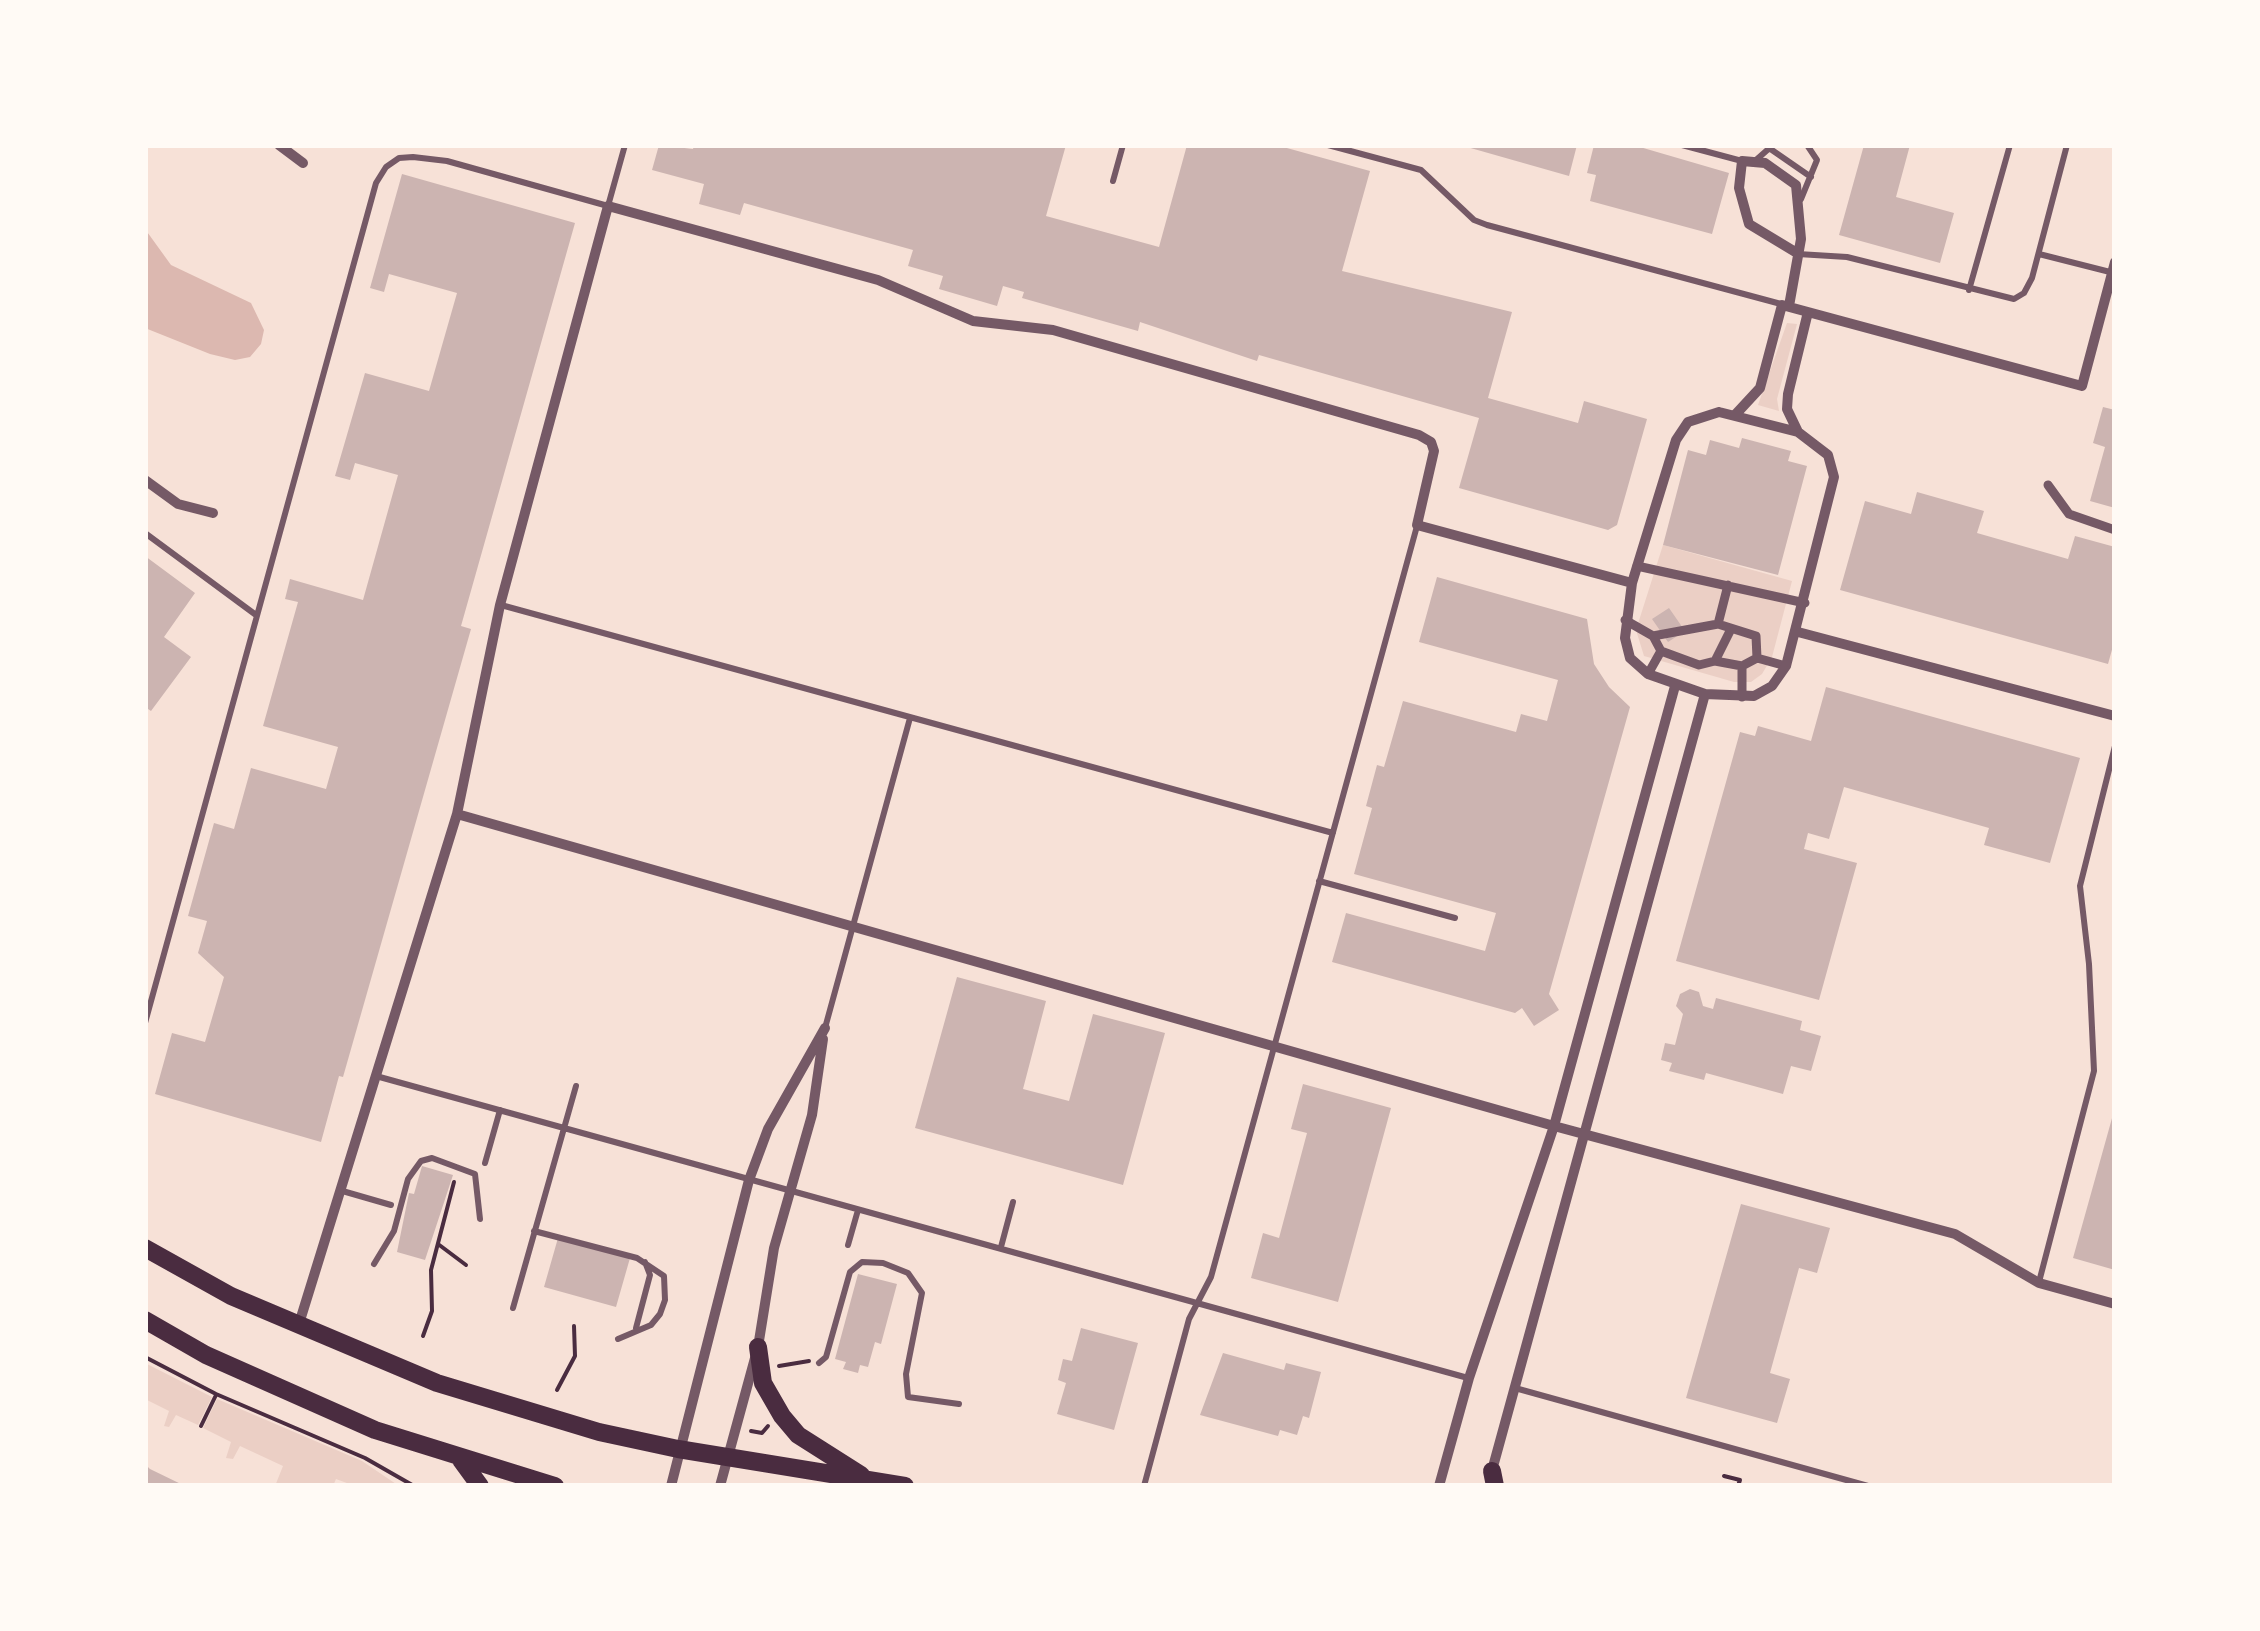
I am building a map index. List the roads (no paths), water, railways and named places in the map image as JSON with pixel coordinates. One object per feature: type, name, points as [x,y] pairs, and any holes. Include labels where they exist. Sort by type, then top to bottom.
[{"type":"main road","points":[[145,1248],[298,1327],[436,1383],[600,1432],[728,1458],[905,1486]]},
{"type":"main road","points":[[145,1320],[206,1355],[287,1393],[461,1460],[555,1486]]},
{"type":"main road","points":[[758,1347],[763,1383],[798,1435],[870,1480]]},
{"type":"main road","points":[[461,1460],[480,1486]]},
{"type":"street","points":[[278,145],[303,163]]},
{"type":"street","points":[[1734,416],[1760,388],[1786,306],[1797,254],[1800,199],[1796,184],[1780,170],[1748,162],[1739,188],[1749,224],[1797,254]]},
{"type":"street","points":[[298,1327],[374,1075],[409,977],[456,814],[500,605],[608,206],[878,280],[973,321],[1054,330],[1420,435],[1431,442],[1434,451],[1417,525],[1632,583]]},
{"type":"street","points":[[1786,306],[2082,386],[2114,269]]},
{"type":"street","points":[[1798,432],[1787,409],[1788,394],[1808,312]]},
{"type":"street","points":[[1706,414],[1734,416],[1798,432],[1828,455],[1834,477],[1798,632],[1786,666],[1772,686],[1742,697],[1705,694],[1648,674],[1630,658],[1624,620],[1676,440],[1688,422],[1706,414]]},
{"type":"street","points":[[145,480],[178,504],[213,513]]},
{"type":"street","points":[[2048,485],[2068,514],[2115,530]]},
{"type":"street","points":[[1637,566],[1805,602]]},
{"type":"street","points":[[1718,624],[1728,586]]},
{"type":"street","points":[[1624,620],[1653,636],[1660,652],[1699,665],[1714,661],[1742,666],[1757,658],[1786,666]]},
{"type":"street","points":[[1653,636],[1718,624],[1730,631],[1756,636],[1757,658]]},
{"type":"street","points":[[1714,661],[1730,631]]},
{"type":"street","points":[[1798,632],[2115,716]]},
{"type":"street","points":[[1648,674],[1660,652]]},
{"type":"street","points":[[1742,666],[1742,697]]},
{"type":"street","points":[[1439,1486],[1469,1378],[1554,1126],[1675,686]]},
{"type":"street","points":[[1492,1481],[1705,694]]},
{"type":"street","points":[[456,814],[1554,1126],[1954,1234],[2039,1282],[2115,1304]]},
{"type":"street","points":[[671,1486],[749,1180],[768,1129],[825,1028]]},
{"type":"street","points":[[720,1486],[758,1347],[774,1248],[812,1115],[825,1028]]},
{"type":"lane","points":[[145,1023],[370,199],[386,167],[398,158],[413,156],[448,162],[608,206],[625,145]]},
{"type":"lane","points":[[1113,181],[1123,145]]},
{"type":"lane","points":[[1328,145],[1421,170],[1474,220],[1486,225],[1786,306]]},
{"type":"lane","points":[[1682,145],[1748,162],[1771,146],[1811,177]]},
{"type":"lane","points":[[1800,199],[1817,160],[1807,145]]},
{"type":"lane","points":[[1968,290],[2010,145]]},
{"type":"lane","points":[[1797,254],[1846,257],[2014,299],[2024,294],[2038,254],[2067,145]]},
{"type":"lane","points":[[2038,254],[2114,269]]},
{"type":"lane","points":[[1144,1486],[1189,1319],[1200,1300],[1276,1046],[1417,525]]},
{"type":"lane","points":[[145,533],[256,615]]},
{"type":"lane","points":[[500,605],[1333,833]]},
{"type":"lane","points":[[825,1028],[910,718]]},
{"type":"lane","points":[[2039,1282],[2094,1071],[2090,964],[2080,886],[2115,746]]},
{"type":"lane","points":[[1319,882],[1454,918]]},
{"type":"lane","points":[[374,1075],[790,1192],[1200,1300],[1469,1378]]},
{"type":"lane","points":[[512,1308],[576,1086]]},
{"type":"lane","points":[[485,1163],[500,1110]]},
{"type":"lane","points":[[374,1264],[394,1231],[408,1179],[421,1161],[432,1158],[476,1174],[480,1219]]},
{"type":"lane","points":[[338,1190],[391,1205]]},
{"type":"lane","points":[[1001,1247],[1013,1202]]},
{"type":"lane","points":[[848,1245],[858,1210]]},
{"type":"lane","points":[[534,1231],[644,1261],[664,1276],[665,1300],[651,1325],[636,1328],[618,1340]]},
{"type":"lane","points":[[636,1328],[650,1275],[644,1261]]},
{"type":"lane","points":[[819,1363],[826,1356],[850,1272],[870,1261],[896,1267],[917,1281],[922,1293],[906,1374],[908,1398],[959,1404]]},
{"type":"lane","points":[[1515,1388],[1868,1486]]}]
